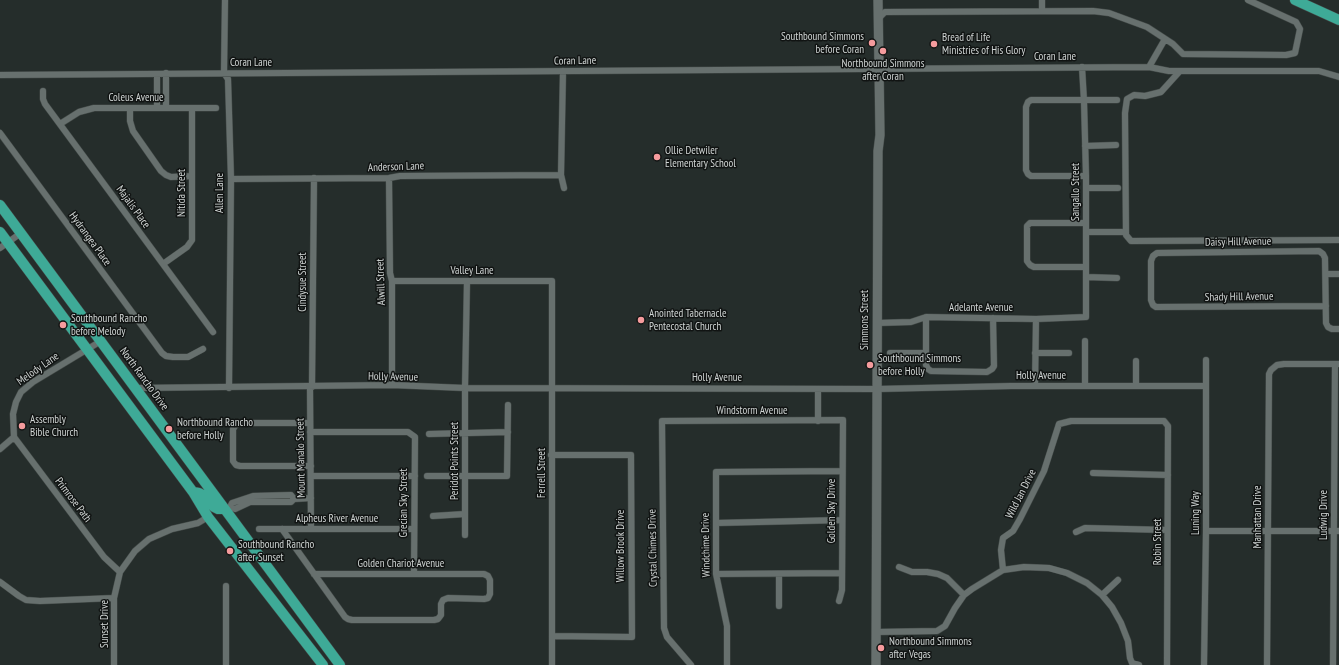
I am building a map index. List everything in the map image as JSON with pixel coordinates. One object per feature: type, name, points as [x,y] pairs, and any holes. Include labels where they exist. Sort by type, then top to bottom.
[{"type":"main road","name":"Simmons Street","points":[[876,665],[878,158],[880,135],[878,0]]},
{"type":"main road","points":[[1300,1],[1339,20]]},
{"type":"main road","name":"North Rancho Drive","points":[[0,205],[227,508],[242,534],[340,665]]},
{"type":"main road","points":[[0,232],[4,245],[87,349],[193,492],[208,517],[323,665]]},
{"type":"main road","points":[[193,492],[203,495],[214,508],[227,508]]},
{"type":"main road","points":[[208,517],[220,517],[225,520],[234,531],[242,534]]},
{"type":"street","name":"Allen Lane","points":[[224,0],[224,73],[228,79],[230,179],[229,388]]},
{"type":"street","points":[[1042,0],[1042,11]]},
{"type":"street","points":[[878,19],[887,12],[1093,11],[1109,13],[1147,27],[1173,44],[1183,54],[1286,55],[1295,53],[1300,29],[1296,22],[1248,0]]},
{"type":"street","points":[[1149,67],[1165,39]]},
{"type":"street","name":"Sangallo Street","points":[[1082,67],[1086,176],[1086,317]]},
{"type":"street","name":"Coran Lane","points":[[0,75],[1149,67],[1169,71],[1319,71],[1339,77]]},
{"type":"street","points":[[1180,70],[1161,92],[1145,96],[1134,95],[1127,99],[1125,113],[1126,235],[1131,241],[1339,240]]},
{"type":"street","points":[[563,71],[561,175],[564,188]]},
{"type":"street","points":[[157,74],[157,108]]},
{"type":"street","points":[[166,74],[166,108]]},
{"type":"street","name":"Majalis Place","points":[[43,91],[43,99],[60,124],[213,332]]},
{"type":"street","points":[[1086,176],[1031,176],[1028,174],[1026,170],[1026,107],[1028,102],[1031,100],[1117,100]]},
{"type":"street","points":[[130,108],[130,121],[133,131],[161,171],[169,176],[192,176]]},
{"type":"street","name":"Nitida Street","points":[[163,264],[187,247],[191,242],[192,108]]},
{"type":"street","name":"Coleus Avenue","points":[[60,124],[79,112],[89,109],[216,108]]},
{"type":"street","name":"Hydrangea Place","points":[[0,133],[166,356],[188,357],[203,350]]},
{"type":"street","points":[[1085,146],[1116,145]]},
{"type":"street","name":"Anderson Lane","points":[[230,179],[561,175]]},
{"type":"street","name":"Cindysue Street","points":[[311,386],[314,178]]},
{"type":"street","name":"Alwill Street","points":[[389,178],[390,273],[392,281],[392,385]]},
{"type":"street","points":[[1086,188],[1118,188]]},
{"type":"street","points":[[1086,223],[1030,223],[1027,226],[1027,261],[1030,266],[1086,267]]},
{"type":"street","points":[[1086,232],[1122,232]]},
{"type":"street","points":[[4,245],[21,233]]},
{"type":"street","name":"Daisy Hill Avenue","points":[[1153,305],[1151,300],[1151,261],[1153,256],[1157,253],[1319,251],[1325,258],[1326,274]]},
{"type":"street","points":[[1339,274],[1326,274],[1326,323],[1328,327],[1332,329],[1339,329]]},
{"type":"street","points":[[1086,277],[1117,278]]},
{"type":"street","name":"Valley Lane","points":[[392,281],[552,281]]},
{"type":"street","name":"Peridot Points Street","points":[[465,535],[467,281]]},
{"type":"street","name":"Ferrell Street","points":[[552,281],[552,665]]},
{"type":"street","name":"Shady Hill Avenue","points":[[1153,305],[1159,308],[1326,306]]},
{"type":"street","points":[[926,317],[926,365],[928,369],[931,371],[988,372],[994,366],[992,318]]},
{"type":"street","name":"Adelante Avenue","points":[[877,322],[911,322],[926,317],[1036,319],[1086,317]]},
{"type":"street","points":[[1035,386],[1036,319]]},
{"type":"street","name":"Melody Lane","points":[[14,437],[13,414],[16,402],[21,392],[33,382],[101,341]]},
{"type":"street","points":[[1085,341],[1085,385]]},
{"type":"street","points":[[890,353],[926,353]]},
{"type":"street","points":[[1035,353],[1069,353]]},
{"type":"street","name":"Luning Way","points":[[1204,665],[1206,360]]},
{"type":"street","points":[[1136,361],[1136,385]]},
{"type":"street","name":"Manhattan Drive","points":[[1267,665],[1269,374],[1277,365],[1337,364]]},
{"type":"street","name":"Ludwig Drive","points":[[1333,665],[1337,531],[1337,364]]},
{"type":"street","name":"Holly Avenue","points":[[136,388],[392,385],[465,388],[818,389],[1085,385],[1206,386]]},
{"type":"street","name":"Mount Manalo Street","points":[[311,386],[311,529]]},
{"type":"street","points":[[818,389],[818,421]]},
{"type":"street","points":[[427,476],[507,476],[508,405]]},
{"type":"street","name":"Windstorm Avenue","points":[[662,421],[843,420]]},
{"type":"street","name":"Golden Sky Drive","points":[[839,601],[842,590],[843,420]]},
{"type":"street","name":"Crystal Chimes Drive","points":[[662,421],[664,628],[667,638],[690,665]]},
{"type":"street","name":"Robin Street","points":[[1059,424],[1071,421],[1164,421],[1168,426],[1167,665]]},
{"type":"street","points":[[310,423],[239,423],[233,429],[233,461],[236,465],[240,466],[311,466]]},
{"type":"street","name":"Wild Jan Drive","points":[[1003,570],[1001,550],[1003,538],[1013,531],[1044,471],[1059,424]]},
{"type":"street","name":"Grecian Sky Street","points":[[310,432],[408,432],[415,437],[414,574]]},
{"type":"street","points":[[429,434],[508,432]]},
{"type":"street","points":[[0,449],[14,437]]},
{"type":"street","name":"Primrose Path","points":[[14,437],[104,557],[120,572]]},
{"type":"street","name":"Willow Brook Drive","points":[[551,455],[631,455],[632,637],[552,636]]},
{"type":"street","name":"Windchime Drive","points":[[727,665],[728,626],[716,574],[716,472],[842,471]]},
{"type":"street","points":[[1093,473],[1168,475]]},
{"type":"street","points":[[311,476],[414,476]]},
{"type":"street","points":[[227,508],[235,509],[250,502],[291,502],[294,499],[311,498]]},
{"type":"street","points":[[433,516],[465,514]]},
{"type":"street","name":"Sunset Drive","points":[[114,665],[114,598],[120,572],[135,551],[149,539],[172,529],[198,523],[208,517]]},
{"type":"street","points":[[716,523],[842,520]]},
{"type":"street","points":[[1076,532],[1085,528],[1168,530]]},
{"type":"street","name":"Alpheus River Avenue","points":[[259,529],[414,529]]},
{"type":"street","points":[[282,529],[314,574]]},
{"type":"street","points":[[1206,530],[1337,531]]},
{"type":"street","points":[[899,567],[912,572],[928,572],[938,574],[947,578],[964,595]]},
{"type":"street","points":[[876,632],[941,630],[945,626],[954,608],[964,595],[1003,570],[1024,567],[1049,568],[1067,573],[1088,583],[1102,594],[1112,607],[1121,623],[1128,641],[1132,663],[1139,665]]},
{"type":"street","points":[[716,574],[842,573]]},
{"type":"street","name":"Golden Chariot Avenue","points":[[314,574],[484,574],[488,576],[490,580],[490,594],[488,598],[484,599],[448,598],[443,600],[441,604],[441,615],[438,619],[434,620],[352,620],[348,619],[314,574]]},
{"type":"street","points":[[779,574],[780,606]]},
{"type":"street","points":[[1102,594],[1118,580]]},
{"type":"street","points":[[0,582],[26,600],[40,601],[114,598]]},
{"type":"street","points":[[226,586],[226,665]]},
{"type":"place","name":"Southbound Simmons before Coran","points":[[872,43]]},
{"type":"place","name":"Bread of Life Ministries of His Glory","points":[[934,44]]},
{"type":"place","name":"Northbound Simmons after Coran","points":[[883,51]]},
{"type":"place","name":"Ollie Detwiler Elementary School","points":[[657,157]]},
{"type":"place","name":"Anointed Tabernacle Pentecostal Church","points":[[641,320]]},
{"type":"place","name":"Southbound Rancho before Melody","points":[[63,325]]},
{"type":"place","name":"Southbound Simmons before Holly","points":[[870,365]]},
{"type":"place","name":"Assembly Bible Church","points":[[22,426]]},
{"type":"place","name":"Northbound Rancho before Holly","points":[[169,429]]},
{"type":"place","name":"Southbound Rancho after Sunset","points":[[230,551]]},
{"type":"place","name":"Northbound Simmons after Vegas","points":[[881,648]]}]
